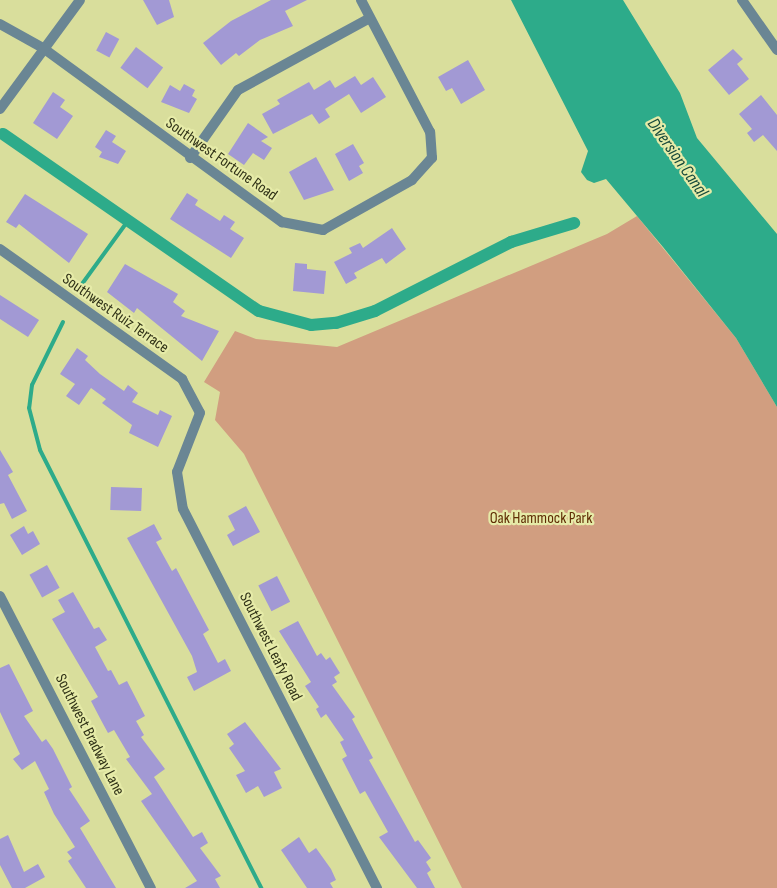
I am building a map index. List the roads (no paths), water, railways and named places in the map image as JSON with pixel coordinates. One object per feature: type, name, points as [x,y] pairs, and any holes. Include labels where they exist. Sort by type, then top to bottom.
[{"type":"street","points":[[0,109],[80,0]]},
{"type":"street","points":[[190,158],[238,90],[370,18],[361,0]]},
{"type":"street","points":[[742,0],[777,50]]},
{"type":"street","name":"Southwest Fortune Road","points":[[0,24],[43,48],[190,158],[282,222],[323,230],[412,180],[432,158],[430,132],[370,18]]},
{"type":"street","name":"Southwest Ruiz Terrace","points":[[0,249],[182,379],[200,413]]},
{"type":"street","name":"Southwest Leafy Road","points":[[200,413],[177,472],[183,509],[377,888]]},
{"type":"street","name":"Southwest Bradway Lane","points":[[0,596],[151,888]]},
{"type":"water","name":"Diversion Canal","points":[[511,0],[623,0],[680,93],[697,138],[777,234],[777,407],[736,338],[663,247],[606,179],[594,183],[587,180],[581,172],[588,151]]},
{"type":"waterway","points":[[3,134],[259,311],[311,325],[336,323],[375,311],[511,242],[574,223]]},
{"type":"waterway","points":[[82,284],[127,222]]},
{"type":"waterway","points":[[63,322],[32,385],[29,408],[40,450],[261,888]]},
{"type":"park label","name":"Oak Hammock Park","points":[[541,519]]}]
